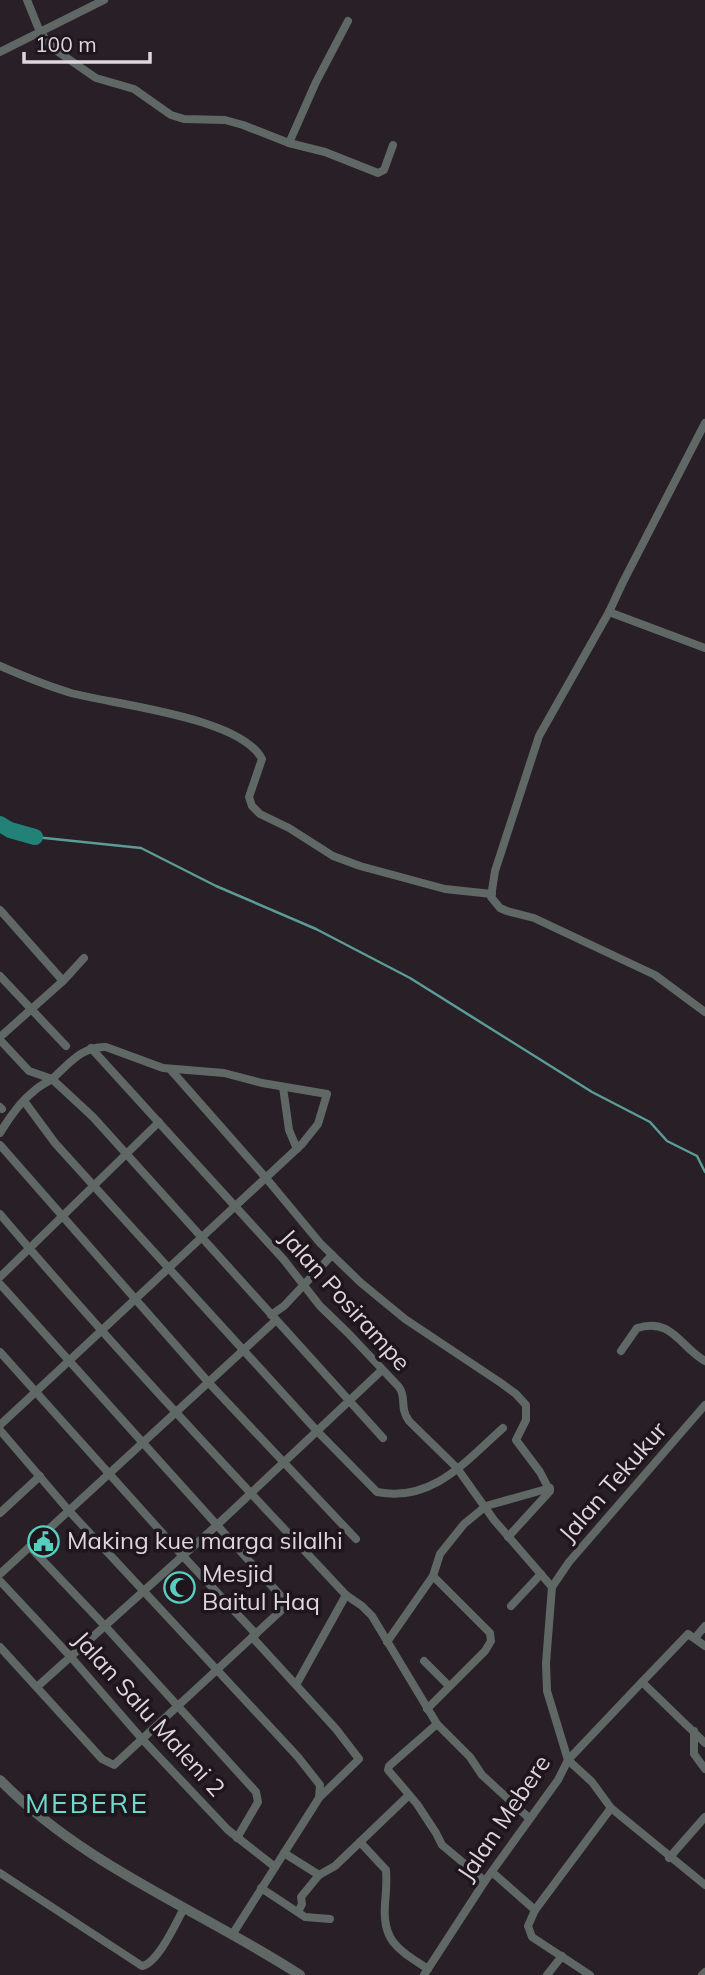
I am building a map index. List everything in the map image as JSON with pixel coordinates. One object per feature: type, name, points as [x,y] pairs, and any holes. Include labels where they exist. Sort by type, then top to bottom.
[{"type":"street","points":[[27,0],[40,32],[54,48],[89,74],[134,89],[171,115],[184,119],[225,120],[289,143],[325,152],[378,173],[384,170],[393,145]]},
{"type":"street","points":[[0,52],[104,0]]},
{"type":"street","points":[[289,143],[316,82],[348,21]]},
{"type":"street","points":[[705,423],[610,612],[539,736],[495,871],[492,894],[494,902],[500,908],[534,918],[655,975],[705,1012]]},
{"type":"street","points":[[610,612],[705,648]]},
{"type":"street","points":[[0,666],[71,693],[186,717],[245,740],[256,749],[262,759],[249,797],[252,807],[260,814],[289,828],[333,856],[360,866],[445,889],[492,894]]},
{"type":"street","points":[[0,910],[63,981]]},
{"type":"street","points":[[84,958],[0,1039],[29,1071],[52,1079],[93,1116],[383,1438]]},
{"type":"street","points":[[0,976],[66,1046]]},
{"type":"street","points":[[0,1133],[13,1113],[33,1091],[52,1079],[67,1063],[91,1048],[106,1046],[149,1065],[224,1073],[327,1094],[318,1124],[297,1149],[34,1391],[0,1427],[71,1512],[313,1774],[321,1787],[319,1798]]},
{"type":"street","name":"Jalan Posirampe","points":[[91,1048],[292,1270],[303,1286],[403,1392],[402,1406],[409,1421],[457,1468],[508,1537],[552,1587]]},
{"type":"street","points":[[170,1069],[332,1255],[393,1311],[452,1348],[522,1400],[527,1409],[526,1420],[516,1440],[550,1488]]},
{"type":"street","points":[[283,1087],[289,1130],[297,1149]]},
{"type":"street","points":[[24,1101],[55,1143],[243,1351],[377,1492],[405,1494],[426,1489],[457,1468],[503,1428]]},
{"type":"street","points":[[0,1277],[159,1122]]},
{"type":"street","points":[[0,1145],[209,1383],[356,1539]]},
{"type":"street","points":[[0,1214],[101,1330],[250,1493],[346,1595],[372,1616],[438,1724],[470,1757],[482,1775],[529,1818]]},
{"type":"street","points":[[0,1574],[71,1512],[141,1443],[243,1351],[332,1255]]},
{"type":"street","points":[[0,1284],[216,1526],[288,1602],[285,1608],[114,1765],[107,1763],[0,1647]]},
{"type":"street","points":[[621,1351],[637,1328],[652,1325],[671,1331],[705,1361]]},
{"type":"street","points":[[0,1352],[254,1635],[336,1729],[359,1760],[319,1798],[232,1935]]},
{"type":"street","points":[[38,1686],[216,1526],[382,1370]]},
{"type":"street","name":"Jalan Tekukur","points":[[552,1587],[569,1563],[705,1405]]},
{"type":"street","points":[[0,1513],[40,1476]]},
{"type":"street","points":[[387,1642],[433,1576],[440,1554],[464,1524],[485,1506],[550,1488]]},
{"type":"street","points":[[508,1537],[549,1493],[550,1488]]},
{"type":"street","points":[[30,1547],[106,1626],[258,1796],[258,1802],[237,1838]]},
{"type":"street","points":[[510,1606],[541,1574]]},
{"type":"street","points":[[428,1709],[485,1651],[491,1637],[433,1576]]},
{"type":"street","name":"Jalan Salu Maleni 2","points":[[0,1581],[71,1656],[142,1739],[237,1838],[275,1867]]},
{"type":"street","name":"Jalan Mebere","points":[[426,1972],[485,1881],[558,1780],[568,1760],[547,1691],[546,1663],[552,1587]]},
{"type":"street","points":[[296,1685],[346,1595]]},
{"type":"street","points":[[695,1637],[705,1626]]},
{"type":"street","points":[[705,1646],[688,1634],[568,1760],[592,1782],[611,1808],[705,1885]]},
{"type":"street","points":[[424,1661],[449,1686]]},
{"type":"street","points":[[642,1682],[705,1743]]},
{"type":"street","points":[[438,1724],[388,1768],[442,1845],[485,1881]]},
{"type":"street","points":[[694,1731],[694,1754],[705,1769]]},
{"type":"street","points":[[0,1780],[33,1810],[112,1868],[300,1975]]},
{"type":"street","points":[[298,1912],[302,1904],[301,1897],[320,1874],[335,1866],[409,1795]]},
{"type":"street","points":[[590,1975],[529,1933],[528,1926],[535,1910],[611,1808]]},
{"type":"street","points":[[669,1858],[705,1817]]},
{"type":"street","points":[[360,1842],[386,1872],[384,1916],[388,1935],[403,1953],[426,1972]]},
{"type":"street","points":[[284,1853],[320,1874]]},
{"type":"street","points":[[492,1872],[535,1910]]},
{"type":"street","points":[[0,1873],[142,1966],[148,1965],[155,1957],[184,1908]]},
{"type":"street","points":[[261,1888],[310,1919],[330,1919]]},
{"type":"street","points":[[547,1975],[562,1956]]},
{"type":"waterway","points":[[0,824],[10,830],[35,837]]},
{"type":"waterway","points":[[35,837],[141,848],[216,886],[316,929],[410,978],[592,1092],[650,1122],[667,1141],[697,1156],[705,1172]]},
{"type":"place","name":"Making kue marga silalhi","points":[[44,1541]]},
{"type":"place","name":"Mesjid Baitul Haq","points":[[179,1588]]},
{"type":"district","name":"MEBERE","points":[[87,1803]]}]
